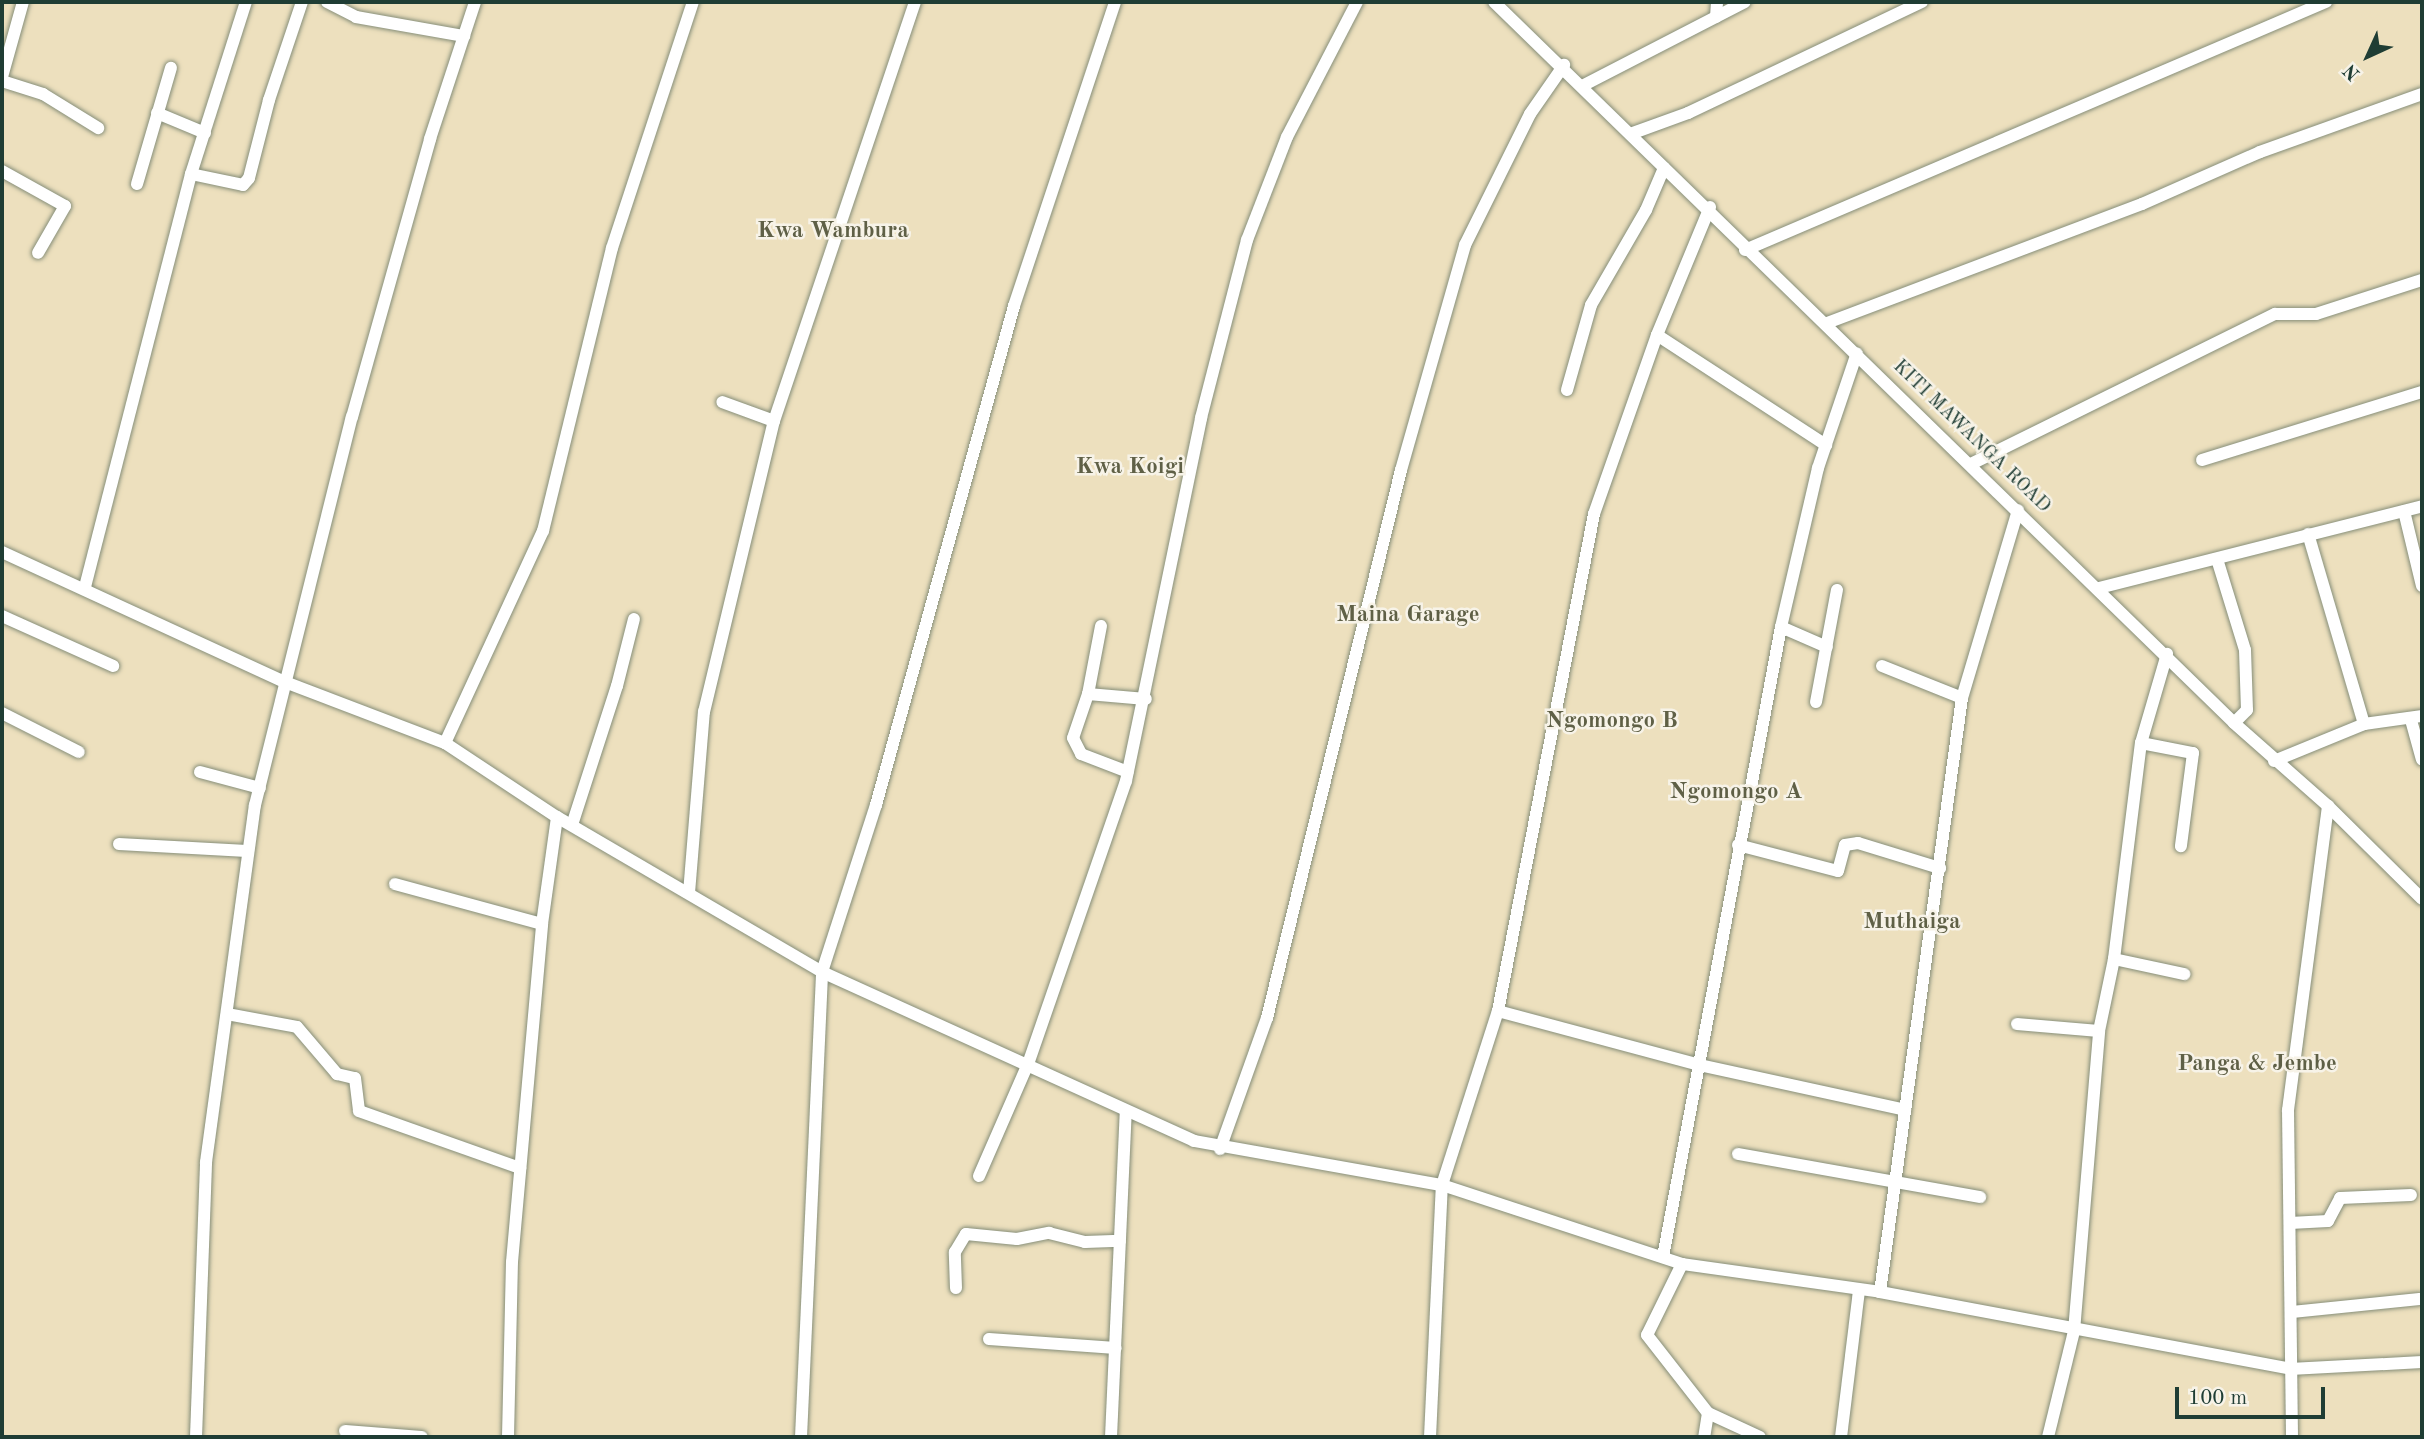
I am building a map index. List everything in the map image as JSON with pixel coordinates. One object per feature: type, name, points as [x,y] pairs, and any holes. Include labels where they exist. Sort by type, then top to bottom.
[{"type":"street","points":[[23,2],[2,79],[43,94],[98,128]]},
{"type":"street","points":[[85,587],[191,174],[246,2]]},
{"type":"street","points":[[191,174],[243,185],[249,178],[269,100],[302,2]]},
{"type":"street","points":[[327,2],[356,17],[464,36]]},
{"type":"street","points":[[196,1437],[206,1162],[247,851],[285,682],[352,417],[475,2]]},
{"type":"street","points":[[445,743],[543,531],[611,248],[693,2]]},
{"type":"street","points":[[689,893],[704,712],[774,421],[915,2]]},
{"type":"street","points":[[801,1437],[822,972],[876,805],[1014,306],[1115,2]]},
{"type":"street","points":[[979,1176],[1028,1064],[1128,772],[1146,699],[1200,418],[1247,240],[1287,137],[1357,2]]},
{"type":"street","name":"KITI MAWANGA ROAD","points":[[1494,2],[1564,65],[1582,86],[1633,133],[1664,168],[1710,207],[1745,250],[1827,323],[2167,654],[2234,723],[2274,761],[2329,806],[2422,899]]},
{"type":"street","points":[[1716,17],[1717,2]]},
{"type":"street","points":[[1582,86],[1745,2]]},
{"type":"street","points":[[1633,133],[1688,113],[1922,2]]},
{"type":"street","points":[[1745,250],[2299,7],[2326,2]]},
{"type":"street","points":[[1220,1149],[1267,1018],[1397,483],[1465,245],[1530,114],[1564,65]]},
{"type":"street","points":[[137,184],[171,68]]},
{"type":"street","points":[[1827,323],[2142,204],[2260,152],[2422,94]]},
{"type":"street","points":[[157,113],[205,133]]},
{"type":"street","points":[[1567,390],[1591,305],[1646,210],[1664,168]]},
{"type":"street","points":[[2,171],[65,206],[38,253]]},
{"type":"street","points":[[1430,1437],[1442,1185],[1498,1011],[1594,514],[1657,335],[1710,207]]},
{"type":"street","points":[[1972,464],[2275,314],[2316,314],[2422,280]]},
{"type":"street","points":[[1657,335],[1826,445]]},
{"type":"street","points":[[1663,1257],[1738,845],[1781,627],[1826,445],[1857,354]]},
{"type":"street","points":[[2202,460],[2422,392]]},
{"type":"street","points":[[722,402],[774,421]]},
{"type":"street","points":[[2099,588],[2422,506]]},
{"type":"street","points":[[1880,1292],[1962,698],[2018,510]]},
{"type":"street","points":[[2404,511],[2422,586]]},
{"type":"street","points":[[2308,534],[2364,724]]},
{"type":"street","points":[[2,552],[85,587],[285,682],[445,743],[557,817],[822,972],[1028,1064],[1126,1112],[1220,1149],[1442,1185],[1682,1264],[1880,1292],[2074,1331],[2290,1369],[2422,1362]]},
{"type":"street","points":[[2217,559],[2245,650],[2247,710],[2234,723]]},
{"type":"street","points":[[1816,702],[1837,590]]},
{"type":"street","points":[[2,616],[113,666]]},
{"type":"street","points":[[572,825],[617,687],[634,619]]},
{"type":"street","points":[[1101,625],[1088,695],[1073,727],[1076,748],[1128,772]]},
{"type":"street","points":[[1781,627],[1827,647]]},
{"type":"street","points":[[2048,1437],[2074,1331],[2099,1031],[2114,959],[2141,743],[2167,654]]},
{"type":"street","points":[[1882,666],[1962,698]]},
{"type":"street","points":[[1088,695],[1146,699]]},
{"type":"street","points":[[2,713],[79,752]]},
{"type":"street","points":[[2274,761],[2364,724],[2417,718],[2422,760]]},
{"type":"street","points":[[2141,743],[2193,753],[2181,846]]},
{"type":"street","points":[[200,772],[260,789]]},
{"type":"street","points":[[2292,1437],[2288,1110],[2294,1043],[2329,806]]},
{"type":"street","points":[[508,1437],[512,1262],[542,924],[557,817]]},
{"type":"street","points":[[1738,845],[1838,871],[1845,845],[1858,843],[1940,868]]},
{"type":"street","points":[[119,844],[247,851]]},
{"type":"street","points":[[395,884],[542,924]]},
{"type":"street","points":[[2114,959],[2184,974]]},
{"type":"street","points":[[1498,1011],[1699,1065],[1905,1110]]},
{"type":"street","points":[[226,1014],[297,1027],[337,1074],[355,1078],[359,1111],[520,1168]]},
{"type":"street","points":[[2017,1024],[2099,1031]]},
{"type":"street","points":[[1111,1437],[1126,1112]]},
{"type":"street","points":[[1738,1154],[1894,1179],[1980,1197]]},
{"type":"street","points":[[2290,1223],[2328,1222],[2340,1198],[2411,1195]]},
{"type":"street","points":[[956,1288],[955,1252],[966,1234],[1017,1239],[1049,1233],[1085,1242],[1120,1241]]},
{"type":"street","points":[[1682,1264],[1647,1335],[1708,1413],[1760,1437]]},
{"type":"street","points":[[1841,1437],[1859,1290]]},
{"type":"street","points":[[2292,1311],[2419,1299]]},
{"type":"street","points":[[989,1339],[1116,1348]]},
{"type":"street","points":[[1704,1437],[1708,1413]]},
{"type":"street","points":[[345,1431],[422,1437]]},
{"type":"district","name":"Kwa Wambura","points":[[833,231]]},
{"type":"district","name":"Kwa Koigi","points":[[1130,467]]},
{"type":"district","name":"Maina Garage","points":[[1408,615]]},
{"type":"district","name":"Ngomongo B","points":[[1612,721]]},
{"type":"district","name":"Ngomongo A","points":[[1736,792]]},
{"type":"district","name":"Muthaiga","points":[[1912,922]]},
{"type":"district","name":"Panga & Jembe","points":[[2257,1064]]}]
